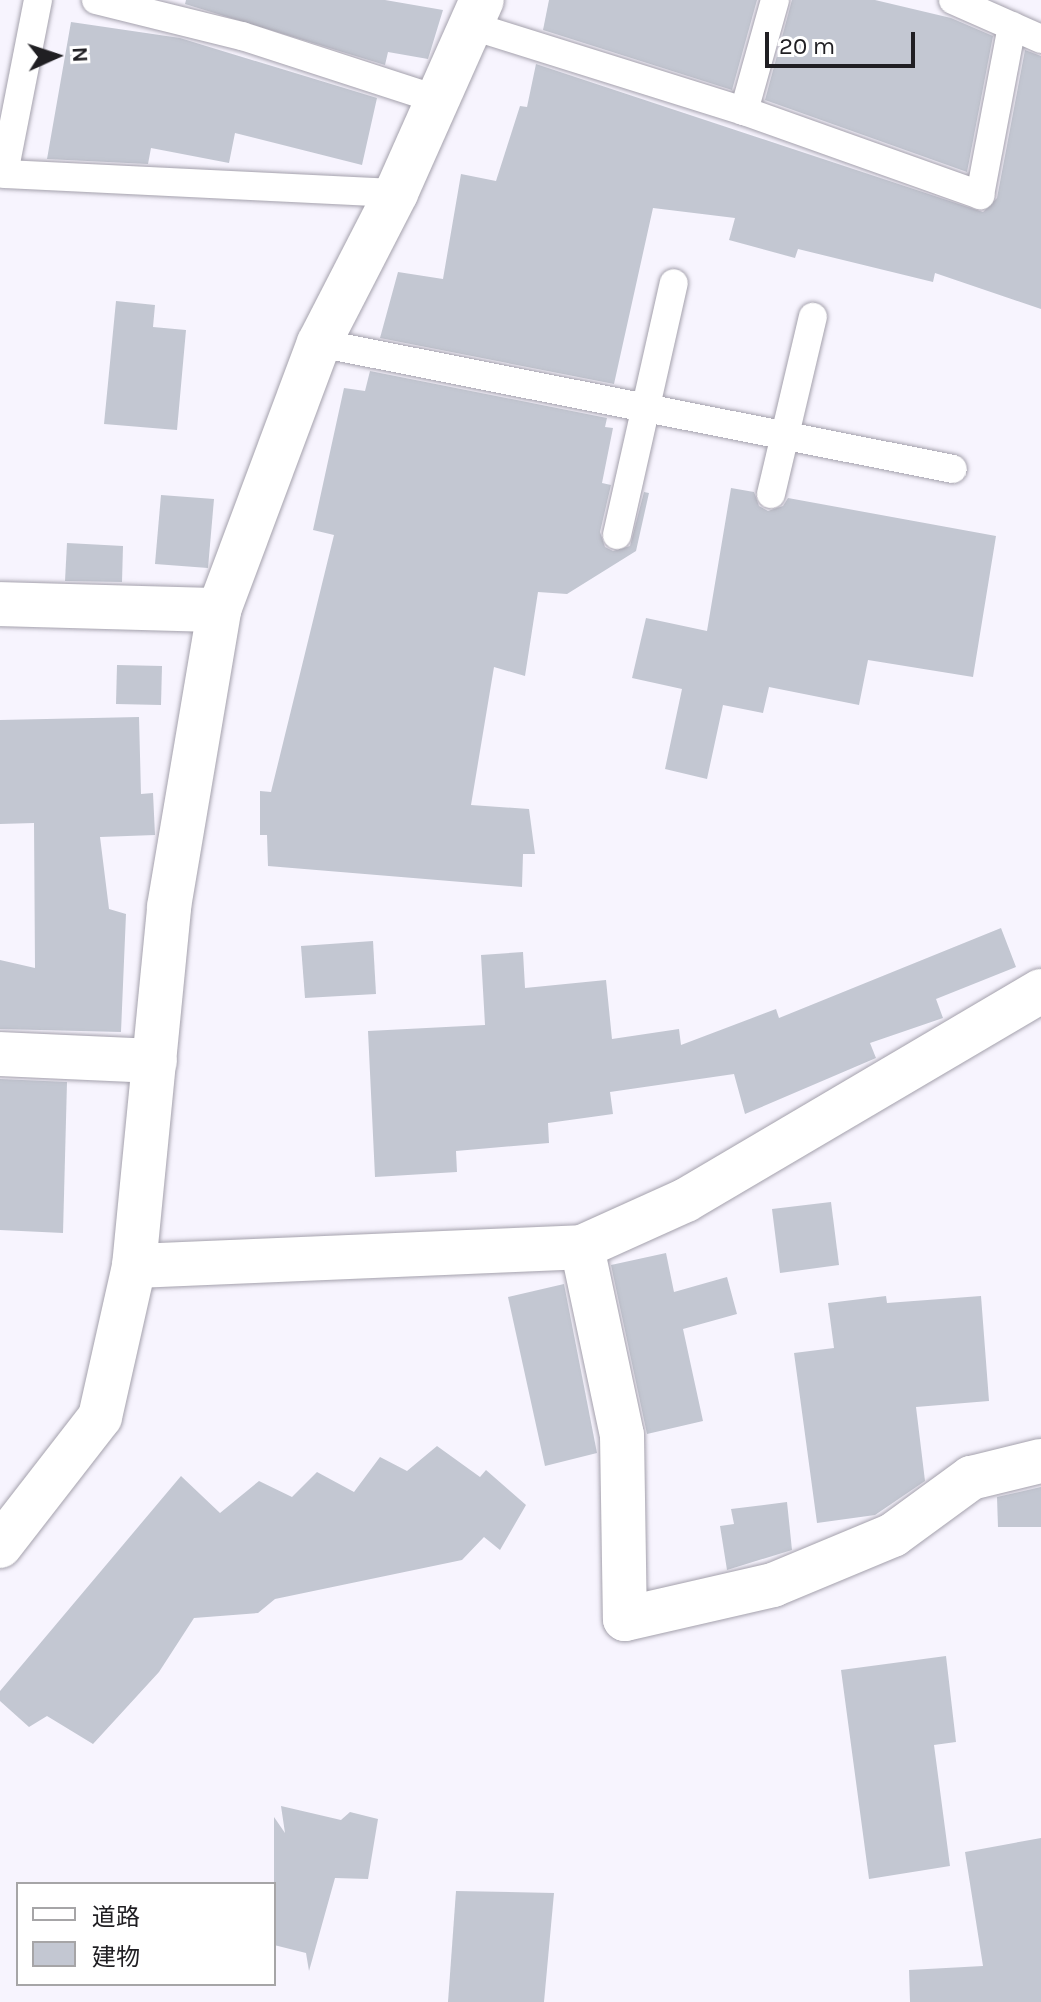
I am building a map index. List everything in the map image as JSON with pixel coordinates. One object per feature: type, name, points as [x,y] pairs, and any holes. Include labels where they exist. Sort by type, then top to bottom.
[{"type":"street","points":[[0,1546],[100,1417],[134,1266],[169,907],[219,610],[319,343],[396,193],[475,12]]},
{"type":"street","points":[[0,604],[219,610]]},
{"type":"street","points":[[134,1266],[582,1247],[686,1200],[1041,991]]},
{"type":"street","points":[[0,1054],[155,1061]]},
{"type":"street","points":[[582,1247],[622,1435],[625,1619],[773,1585],[893,1535],[971,1478],[1041,1461]]},
{"type":"lane","points":[[38,0],[4,174],[396,193]]},
{"type":"lane","points":[[96,0],[242,36],[436,99]]},
{"type":"lane","points":[[744,111],[775,0]]},
{"type":"lane","points":[[953,0],[1041,39]]},
{"type":"lane","points":[[475,12],[980,195],[1012,26]]},
{"type":"lane","points":[[617,535],[643,404],[674,283]]},
{"type":"lane","points":[[771,494],[782,433],[813,317]]},
{"type":"lane","points":[[319,343],[643,404],[953,469]]},
{"type":"building","points":[[186,0],[385,0],[443,10],[428,59],[388,52],[385,65],[185,4]]},
{"type":"building","points":[[549,0],[757,0],[732,90],[543,30]]},
{"type":"building","points":[[792,0],[875,0],[951,18],[993,36],[967,172],[765,100]]},
{"type":"building","points":[[71,22],[180,38],[377,98],[362,165],[235,133],[229,163],[151,148],[148,164],[47,159]]},
{"type":"building","points":[[1025,50],[1041,56],[1041,309],[935,273],[933,282],[798,249],[795,258],[729,240],[735,218],[653,208],[614,384],[380,338],[398,272],[443,279],[461,174],[496,181],[520,106],[527,107],[536,64],[983,212],[997,198]]},
{"type":"building","points":[[116,301],[155,305],[153,327],[186,330],[177,430],[104,424]]},
{"type":"building","points":[[370,371],[607,418],[605,427],[613,428],[602,483],[611,485],[600,532],[605,547],[613,551],[630,546],[644,492],[649,493],[636,551],[567,594],[538,592],[525,676],[494,667],[471,805],[529,809],[535,854],[523,854],[522,887],[268,866],[267,835],[260,835],[260,791],[271,792],[334,535],[313,530],[344,388],[365,391]]},
{"type":"building","points":[[731,488],[754,492],[759,506],[768,511],[783,506],[788,498],[996,536],[973,677],[868,660],[859,705],[769,687],[763,713],[723,705],[707,779],[665,769],[682,689],[632,678],[646,618],[707,631]]},
{"type":"building","points":[[161,495],[214,499],[208,568],[155,564]]},
{"type":"building","points":[[67,543],[123,546],[122,582],[65,581]]},
{"type":"building","points":[[117,665],[162,666],[161,705],[116,704]]},
{"type":"building","points":[[139,717],[141,794],[153,793],[155,835],[100,837],[109,909],[126,914],[121,1032],[0,1029],[0,960],[35,968],[34,823],[0,824],[0,720]]},
{"type":"building","points":[[1001,928],[1016,967],[936,999],[943,1018],[870,1043],[876,1058],[745,1114],[734,1074],[610,1092],[613,1114],[548,1123],[549,1143],[456,1151],[457,1172],[375,1177],[368,1031],[485,1025],[481,955],[523,952],[525,988],[606,980],[612,1039],[679,1029],[681,1045],[776,1009],[779,1018]]},
{"type":"building","points":[[373,941],[376,994],[305,998],[301,946]]},
{"type":"building","points":[[0,1079],[67,1082],[63,1233],[0,1230]]},
{"type":"building","points":[[831,1202],[839,1265],[780,1273],[772,1209]]},
{"type":"building","points":[[666,1253],[674,1292],[727,1277],[737,1314],[683,1329],[703,1421],[647,1434],[611,1265]]},
{"type":"building","points":[[564,1284],[597,1453],[545,1466],[508,1297]]},
{"type":"building","points":[[886,1296],[887,1303],[981,1296],[989,1401],[916,1407],[925,1481],[875,1515],[817,1523],[794,1353],[834,1348],[828,1303]]},
{"type":"building","points":[[437,1446],[480,1477],[486,1470],[526,1505],[500,1550],[484,1537],[462,1560],[275,1599],[258,1613],[194,1618],[159,1672],[93,1744],[47,1716],[29,1727],[0,1701],[0,1691],[181,1476],[220,1513],[259,1481],[292,1497],[317,1472],[354,1492],[380,1457],[407,1471]]},
{"type":"building","points":[[1041,1487],[1041,1527],[998,1527],[997,1497]]},
{"type":"building","points":[[787,1502],[792,1550],[727,1570],[720,1526],[734,1524],[731,1509]]},
{"type":"building","points":[[946,1656],[956,1742],[934,1745],[950,1866],[869,1879],[841,1670]]},
{"type":"building","points":[[281,1806],[341,1820],[350,1812],[378,1819],[368,1879],[335,1878],[309,1971],[306,1953],[276,1946],[274,1817],[285,1833]]},
{"type":"building","points":[[1041,1838],[1041,2002],[910,2002],[909,1970],[983,1966],[965,1852]]},
{"type":"building","points":[[456,1891],[554,1893],[544,2002],[448,2002]]}]
